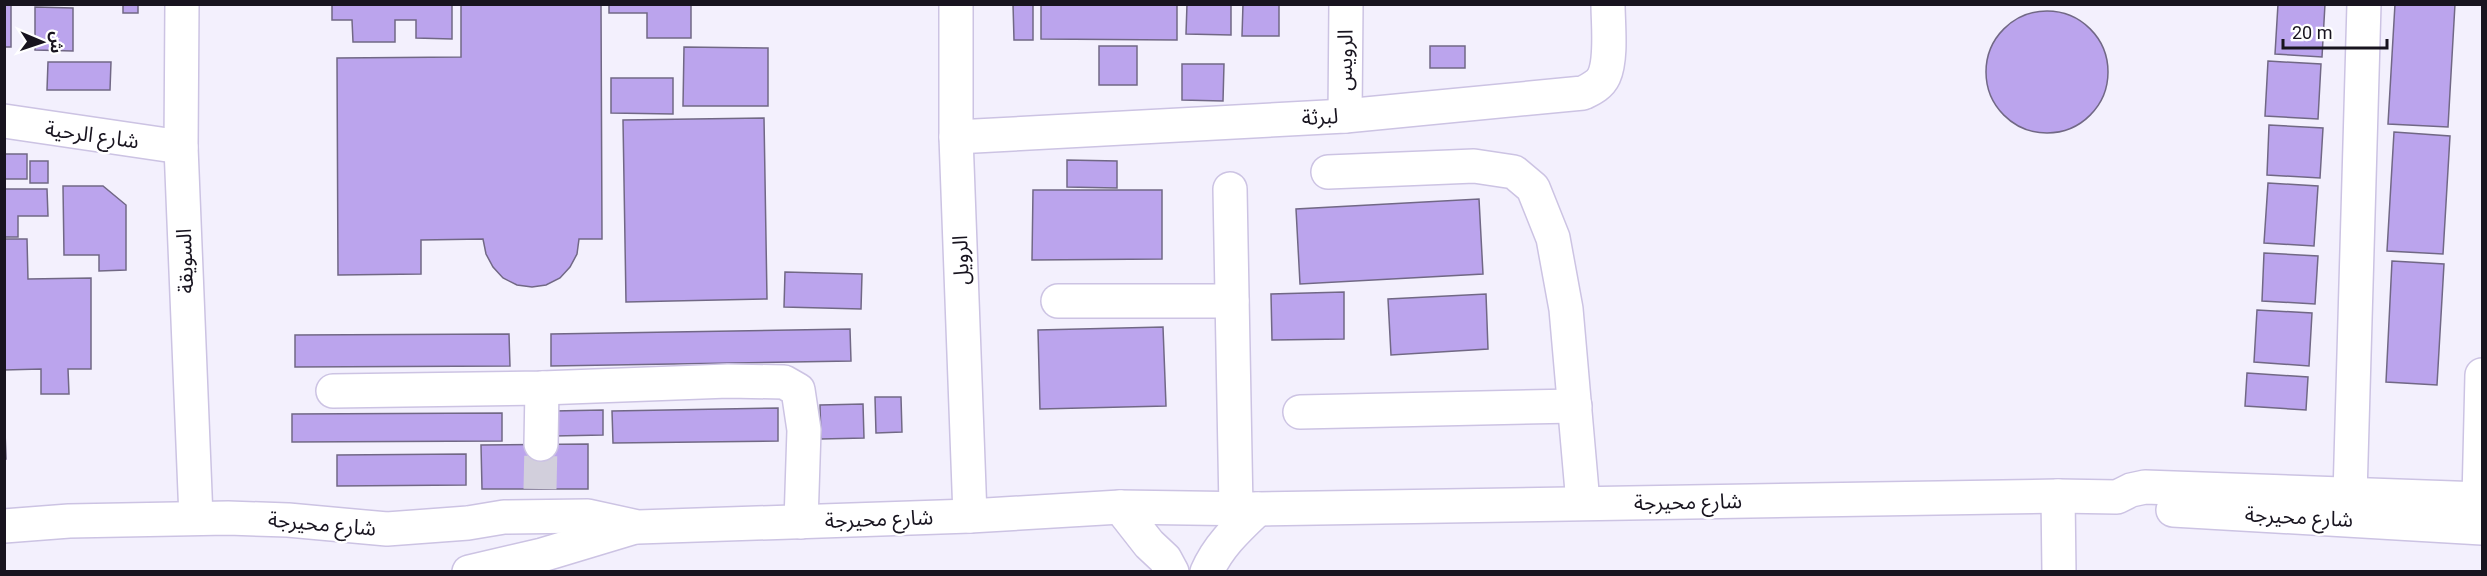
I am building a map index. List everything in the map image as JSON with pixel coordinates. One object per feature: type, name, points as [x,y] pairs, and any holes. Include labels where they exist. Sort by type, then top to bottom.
[{"type":"street","name":"السويقة","points":[[182,4],[180,147],[196,518]]},
{"type":"street","name":"الرويل","points":[[956,4],[956,137],[970,516]]},
{"type":"street","name":"الرويس","points":[[1345,116],[1346,4]]},
{"type":"street","name":"لبرثة","points":[[956,137],[1345,116],[1583,93],[1596,87],[1604,76],[1607,58],[1608,4]]},
{"type":"street","points":[[2350,495],[2364,4]]},
{"type":"street","name":"شارع الرحية","points":[[4,122],[180,147]]},
{"type":"street","points":[[1328,172],[1474,166],[1514,172],[1533,188],[1554,238],[1566,309],[1583,503]]},
{"type":"street","points":[[1207,572],[1219,549],[1247,509],[1232,301],[1230,189]]},
{"type":"street","points":[[1058,301],[1232,301]]},
{"type":"street","points":[[2481,508],[2482,375]]},
{"type":"street","points":[[333,391],[542,388],[728,381],[784,382],[798,390],[804,430],[801,522]]},
{"type":"street","points":[[541,444],[542,388]]},
{"type":"street","points":[[1300,412],[1575,406]]},
{"type":"street","name":"شارع محيرجة","points":[[4,526],[196,518],[288,520],[387,530],[468,523],[504,517],[541,503],[638,527],[970,516],[1120,507],[1247,509],[2058,496],[2117,497],[2131,490],[2145,487],[2350,495],[2481,508]]},
{"type":"street","points":[[2058,496],[2059,572]]},
{"type":"street","name":"شارع محيرجة","points":[[2117,497],[2132,506],[2145,508],[2481,508]]},
{"type":"street","points":[[1120,507],[1149,544],[1165,559],[1172,572]]},
{"type":"street","name":"شارع محيرجة","points":[[469,572],[542,555],[638,527]]},
{"type":"building","points":[[123,4],[138,4],[138,13],[123,13]]},
{"type":"building","points":[[332,4],[452,4],[452,39],[416,38],[416,20],[395,20],[395,42],[353,42],[352,20],[332,20]]},
{"type":"building","points":[[461,4],[601,4],[602,239],[579,239],[577,254],[570,267],[560,278],[546,285],[532,287],[517,285],[503,278],[493,267],[486,254],[483,239],[421,240],[421,274],[338,275],[337,58],[461,57]]},
{"type":"building","points":[[609,4],[691,4],[691,38],[647,38],[647,13],[609,13]]},
{"type":"building","points":[[1013,4],[1033,4],[1033,40],[1014,40]]},
{"type":"building","points":[[1041,4],[1177,4],[1177,40],[1041,39]]},
{"type":"building","points":[[1187,4],[1231,4],[1231,35],[1186,34]]},
{"type":"building","points":[[1243,4],[1279,4],[1279,36],[1242,36]]},
{"type":"building","points":[[2278,4],[2325,4],[2322,57],[2275,54]]},
{"type":"building","points":[[2395,4],[2455,4],[2448,127],[2388,124]]},
{"type":"building","points":[[4,5],[11,5],[11,47],[4,47]]},
{"type":"building","points":[[35,7],[73,8],[73,51],[35,50]]},
{"type":"building","points":[[2047,11],[2070,16],[2090,29],[2103,49],[2108,72],[2103,95],[2090,115],[2070,128],[2047,133],[2024,128],[2004,115],[1991,95],[1986,72],[1991,49],[2004,29],[2024,16]]},
{"type":"building","points":[[1099,46],[1137,46],[1137,85],[1099,85]]},
{"type":"building","points":[[1430,46],[1465,46],[1465,68],[1430,68]]},
{"type":"building","points":[[684,47],[768,48],[768,106],[683,106]]},
{"type":"building","points":[[2268,61],[2321,64],[2318,119],[2265,116]]},
{"type":"building","points":[[48,62],[111,62],[110,90],[47,90]]},
{"type":"building","points":[[1182,64],[1224,64],[1223,101],[1182,100]]},
{"type":"building","points":[[611,78],[673,78],[673,114],[611,113]]},
{"type":"building","points":[[764,118],[767,299],[626,302],[623,120]]},
{"type":"building","points":[[2269,125],[2323,128],[2320,178],[2267,175]]},
{"type":"building","points":[[2394,132],[2450,136],[2443,254],[2387,251]]},
{"type":"building","points":[[4,154],[27,154],[27,179],[4,179]]},
{"type":"building","points":[[1067,160],[1117,161],[1117,188],[1067,187]]},
{"type":"building","points":[[30,161],[48,161],[48,183],[30,183]]},
{"type":"building","points":[[2268,183],[2318,186],[2314,246],[2264,243]]},
{"type":"building","points":[[63,186],[103,186],[126,205],[126,270],[99,271],[99,255],[64,255]]},
{"type":"building","points":[[4,189],[47,189],[48,216],[18,216],[18,237],[4,237]]},
{"type":"building","points":[[1033,190],[1162,190],[1162,259],[1032,260]]},
{"type":"building","points":[[1479,199],[1483,274],[1300,284],[1296,209]]},
{"type":"building","points":[[4,239],[27,239],[28,279],[91,278],[91,369],[68,369],[69,394],[41,394],[41,369],[4,370]]},
{"type":"building","points":[[2264,253],[2318,256],[2315,304],[2262,301]]},
{"type":"building","points":[[2392,261],[2444,264],[2437,385],[2386,382]]},
{"type":"building","points":[[785,272],[862,274],[861,309],[784,307]]},
{"type":"building","points":[[1344,292],[1344,339],[1272,340],[1271,294]]},
{"type":"building","points":[[1486,294],[1488,349],[1391,355],[1388,299]]},
{"type":"building","points":[[2257,310],[2312,313],[2309,366],[2254,362]]},
{"type":"building","points":[[1163,327],[1166,406],[1040,409],[1038,330]]},
{"type":"building","points":[[850,329],[851,361],[551,366],[551,334]]},
{"type":"building","points":[[509,334],[510,366],[295,367],[295,335]]},
{"type":"building","points":[[2247,373],[2308,377],[2306,410],[2245,406]]},
{"type":"building","points":[[875,397],[901,397],[902,432],[876,433]]},
{"type":"building","points":[[4,402],[6,459],[4,459]]},
{"type":"building","points":[[863,404],[864,438],[821,439],[820,405]]},
{"type":"building","points":[[778,408],[778,441],[613,443],[612,411]]},
{"type":"building","points":[[603,410],[603,435],[554,436],[554,411]]},
{"type":"building","points":[[502,413],[502,441],[292,442],[292,414]]},
{"type":"building","points":[[588,444],[588,489],[482,489],[481,445]]},
{"type":"building","points":[[466,454],[466,485],[337,486],[337,455]]},
{"type":"tunnel","points":[[540,489],[541,444]]}]
